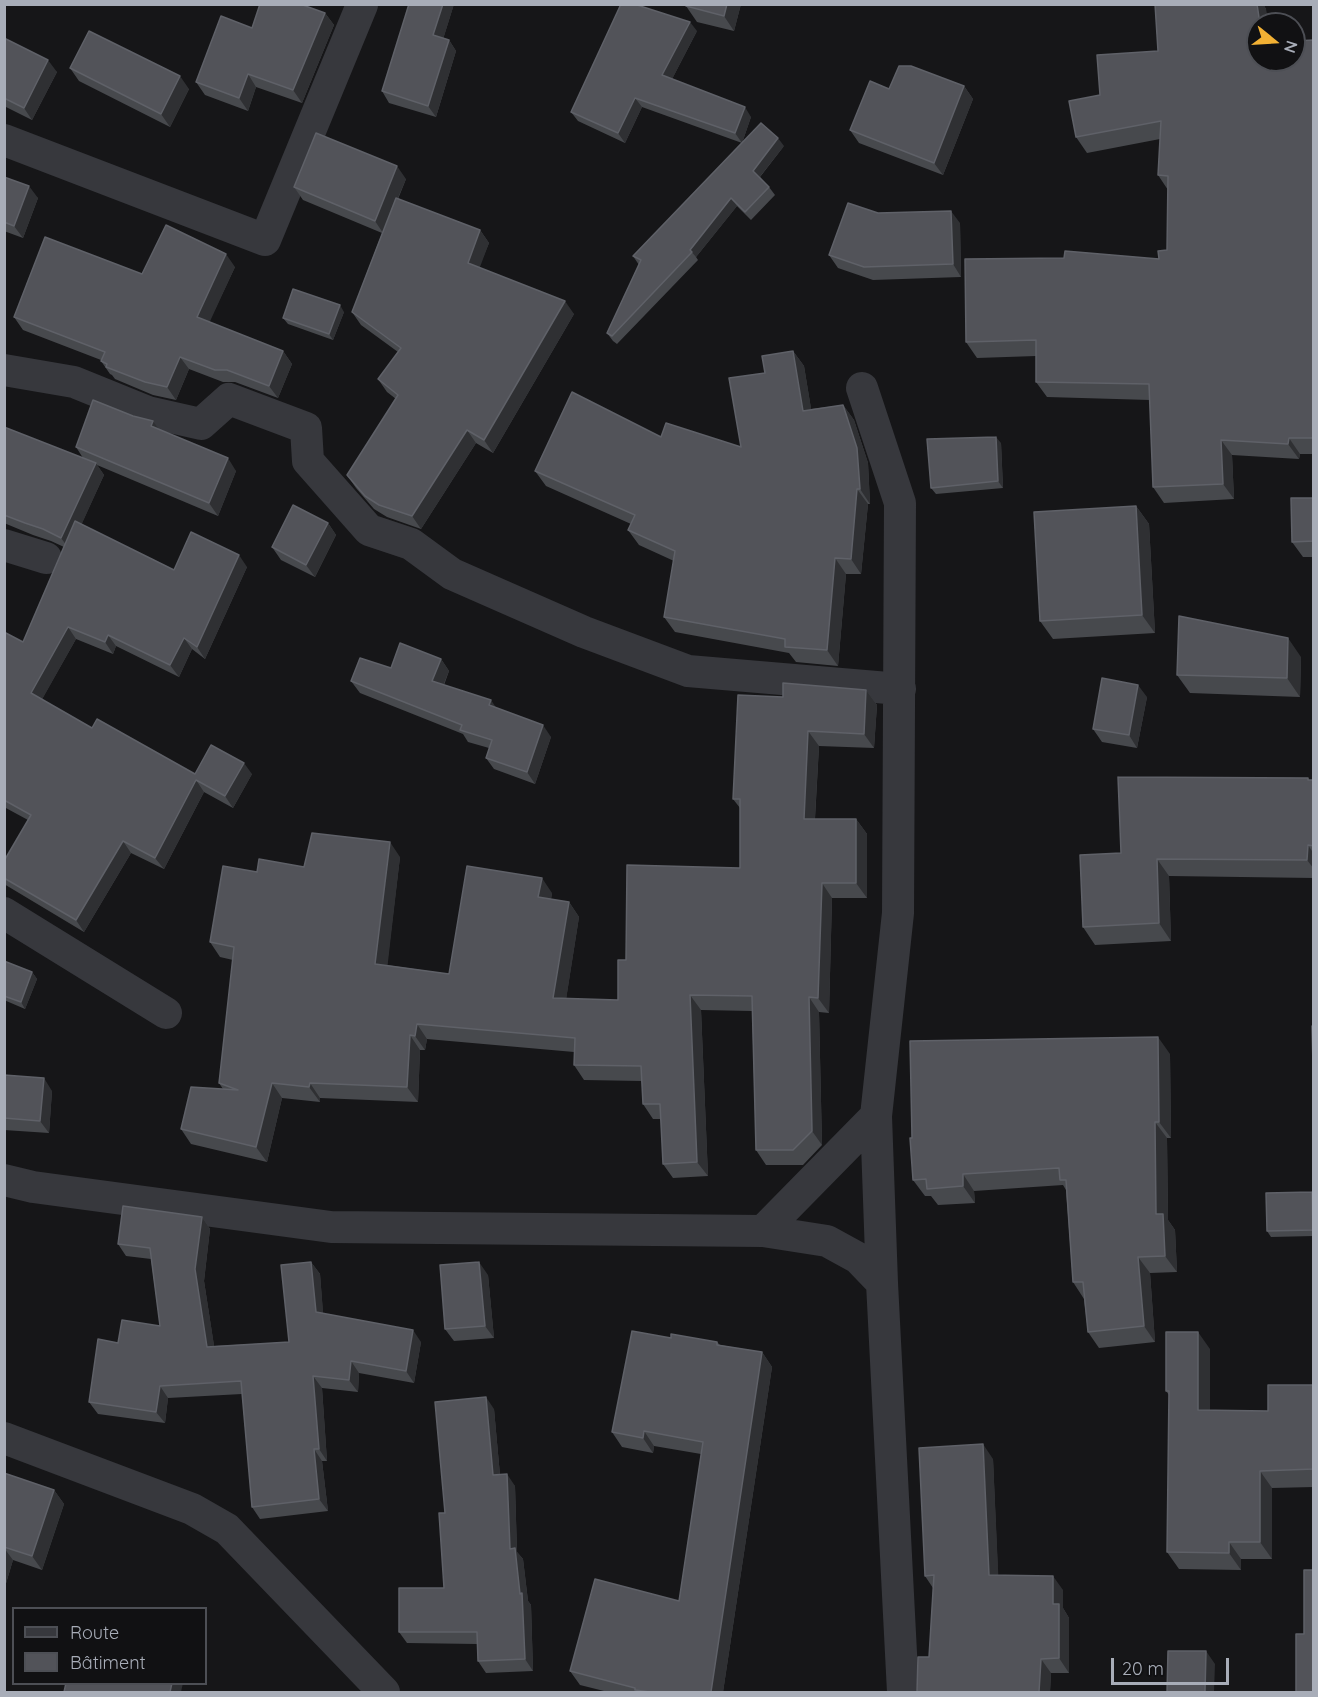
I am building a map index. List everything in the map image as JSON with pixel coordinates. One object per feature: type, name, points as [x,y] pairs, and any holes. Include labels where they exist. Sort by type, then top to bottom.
[{"type":"street","points":[[4,140],[265,240],[362,5]]},
{"type":"street","points":[[4,370],[74,382],[148,412],[201,424],[229,399],[306,428],[308,461],[369,530],[411,544],[452,574],[584,632],[688,671],[900,689]]},
{"type":"street","points":[[862,388],[900,503],[898,913],[876,1116],[882,1283],[903,1692]]},
{"type":"street","points":[[4,545],[46,558]]},
{"type":"street","points":[[4,913],[166,1013]]},
{"type":"street","points":[[764,1231],[876,1116]]},
{"type":"street","points":[[4,1180],[33,1187],[331,1227],[764,1231],[827,1241],[858,1258],[882,1283]]},
{"type":"street","points":[[4,1438],[192,1509],[227,1529],[384,1692]]},
{"type":"building","points":[[260,4],[300,4],[325,13],[293,90],[248,74],[239,98],[196,82],[221,16],[252,28]]},
{"type":"building","points":[[409,4],[443,4],[433,35],[449,40],[428,106],[382,91]]},
{"type":"building","points":[[621,4],[634,4],[690,22],[662,75],[745,107],[735,133],[635,98],[618,133],[571,112]]},
{"type":"building","points":[[686,4],[727,4],[724,16],[686,6]]},
{"type":"building","points":[[1155,4],[1257,4],[1258,12],[1246,12],[1246,72],[1306,72],[1306,40],[1314,40],[1314,438],[1289,438],[1288,444],[1221,440],[1223,484],[1153,487],[1149,384],[1036,382],[1036,340],[966,342],[965,259],[1064,258],[1065,251],[1159,259],[1158,251],[1167,250],[1168,176],[1158,175],[1161,121],[1076,137],[1069,101],[1100,95],[1097,55],[1158,51]]},
{"type":"building","points":[[89,31],[180,76],[161,114],[70,68]]},
{"type":"building","points":[[4,38],[48,60],[24,108],[4,98]]},
{"type":"building","points":[[899,66],[911,66],[964,86],[934,163],[850,130],[870,81],[889,89]]},
{"type":"building","points":[[761,123],[778,138],[753,171],[769,187],[745,212],[731,198],[690,250],[692,252],[612,336],[607,333],[641,260],[633,256]]},
{"type":"building","points":[[316,133],[397,166],[375,221],[294,187]]},
{"type":"building","points":[[4,177],[29,186],[14,226],[4,222]]},
{"type":"building","points":[[396,198],[480,230],[468,263],[565,301],[484,440],[467,430],[412,516],[379,505],[365,496],[347,475],[398,395],[378,379],[401,348],[352,312]]},
{"type":"building","points":[[848,203],[878,213],[951,211],[953,264],[864,267],[829,255]]},
{"type":"building","points":[[166,225],[226,254],[197,317],[283,351],[269,386],[227,370],[215,370],[180,357],[167,387],[145,382],[106,367],[107,364],[101,361],[105,352],[14,317],[45,237],[142,274]]},
{"type":"building","points":[[293,289],[340,305],[329,334],[283,318]]},
{"type":"building","points":[[793,351],[803,411],[843,405],[857,448],[860,489],[857,489],[851,559],[835,558],[827,650],[785,647],[785,639],[664,617],[675,551],[628,530],[635,515],[535,471],[572,392],[661,437],[666,423],[741,447],[729,378],[765,373],[762,356]]},
{"type":"building","points":[[93,400],[133,416],[153,421],[151,426],[228,458],[209,503],[76,447]]},
{"type":"building","points":[[4,427],[96,463],[61,538],[4,515]]},
{"type":"building","points":[[996,437],[998,481],[931,488],[927,439]]},
{"type":"building","points":[[1291,498],[1314,498],[1314,541],[1292,542]]},
{"type":"building","points":[[293,505],[328,523],[306,565],[272,547]]},
{"type":"building","points":[[1136,506],[1142,615],[1040,621],[1034,512]]},
{"type":"building","points":[[75,521],[174,570],[191,532],[239,555],[197,647],[184,638],[170,665],[108,635],[105,642],[68,627],[31,693],[92,728],[97,719],[195,774],[211,745],[244,763],[225,796],[196,780],[155,858],[123,841],[76,920],[4,878],[4,861],[31,815],[4,800],[4,632],[23,642]]},
{"type":"building","points":[[1179,616],[1288,638],[1287,678],[1177,675]]},
{"type":"building","points":[[400,643],[441,659],[432,681],[491,700],[489,705],[543,725],[527,772],[486,758],[492,740],[460,730],[462,725],[351,681],[360,658],[391,668]]},
{"type":"building","points":[[1102,678],[1138,685],[1129,735],[1093,729]]},
{"type":"building","points":[[783,683],[866,690],[864,734],[808,731],[804,819],[856,819],[856,883],[822,883],[818,998],[809,997],[812,1131],[793,1150],[756,1150],[752,996],[690,995],[697,1162],[663,1164],[660,1104],[643,1104],[641,1066],[574,1065],[575,1038],[417,1024],[415,1036],[410,1035],[407,1087],[310,1083],[309,1087],[272,1083],[256,1147],[181,1129],[191,1087],[238,1090],[219,1083],[234,947],[210,942],[223,866],[257,872],[259,859],[304,867],[312,833],[390,842],[375,964],[449,974],[467,866],[542,878],[538,897],[569,902],[553,998],[618,1000],[618,960],[626,960],[627,865],[740,868],[740,799],[733,799],[738,695],[783,697]]},
{"type":"building","points":[[1118,777],[1308,778],[1308,780],[1314,780],[1314,846],[1308,845],[1307,860],[1157,859],[1159,923],[1083,927],[1080,855],[1121,853]]},
{"type":"building","points":[[4,961],[32,972],[21,1002],[4,996]]},
{"type":"building","points":[[1312,1026],[1314,1026],[1314,1105]]},
{"type":"building","points":[[1158,1037],[1159,1122],[1155,1122],[1156,1214],[1163,1214],[1165,1256],[1138,1257],[1144,1326],[1088,1332],[1083,1282],[1073,1282],[1066,1180],[1060,1180],[1059,1168],[963,1174],[963,1186],[927,1189],[926,1179],[913,1180],[910,1138],[912,1138],[910,1041]]},
{"type":"building","points":[[4,1075],[44,1078],[40,1121],[4,1118]]},
{"type":"building","points":[[1312,1192],[1313,1230],[1267,1231],[1266,1193]]},
{"type":"building","points":[[123,1206],[202,1217],[195,1269],[207,1347],[289,1342],[281,1265],[311,1262],[316,1312],[413,1330],[406,1371],[351,1361],[349,1380],[313,1376],[319,1449],[314,1449],[319,1499],[252,1507],[241,1381],[160,1386],[156,1412],[89,1402],[98,1339],[118,1343],[122,1320],[160,1326],[150,1248],[118,1244]]},
{"type":"building","points":[[479,1262],[485,1326],[445,1329],[440,1265]]},
{"type":"building","points":[[632,1331],[671,1338],[671,1334],[717,1342],[717,1345],[762,1352],[711,1692],[635,1690],[635,1688],[570,1671],[595,1579],[679,1601],[703,1442],[644,1431],[643,1438],[612,1432]]},
{"type":"building","points":[[1166,1332],[1198,1332],[1198,1410],[1268,1411],[1268,1385],[1314,1385],[1314,1469],[1260,1471],[1260,1542],[1229,1542],[1229,1553],[1167,1552],[1169,1391],[1166,1391]]},
{"type":"building","points":[[486,1397],[493,1475],[507,1474],[510,1549],[515,1548],[520,1594],[522,1593],[525,1659],[478,1661],[477,1632],[399,1632],[399,1588],[444,1588],[439,1513],[445,1513],[435,1402]]},
{"type":"building","points":[[983,1444],[989,1575],[1053,1576],[1053,1604],[1059,1604],[1059,1658],[1041,1659],[1039,1692],[917,1692],[918,1657],[929,1657],[934,1575],[925,1576],[919,1448]]},
{"type":"building","points":[[4,1473],[54,1490],[32,1556],[4,1547]]},
{"type":"building","points":[[1304,1570],[1314,1570],[1314,1692],[1296,1692],[1296,1634],[1304,1634]]},
{"type":"building","points":[[1168,1651],[1206,1651],[1205,1692],[1167,1692]]},
{"type":"building","points":[[66,1685],[172,1685],[170,1692],[64,1692]]}]
